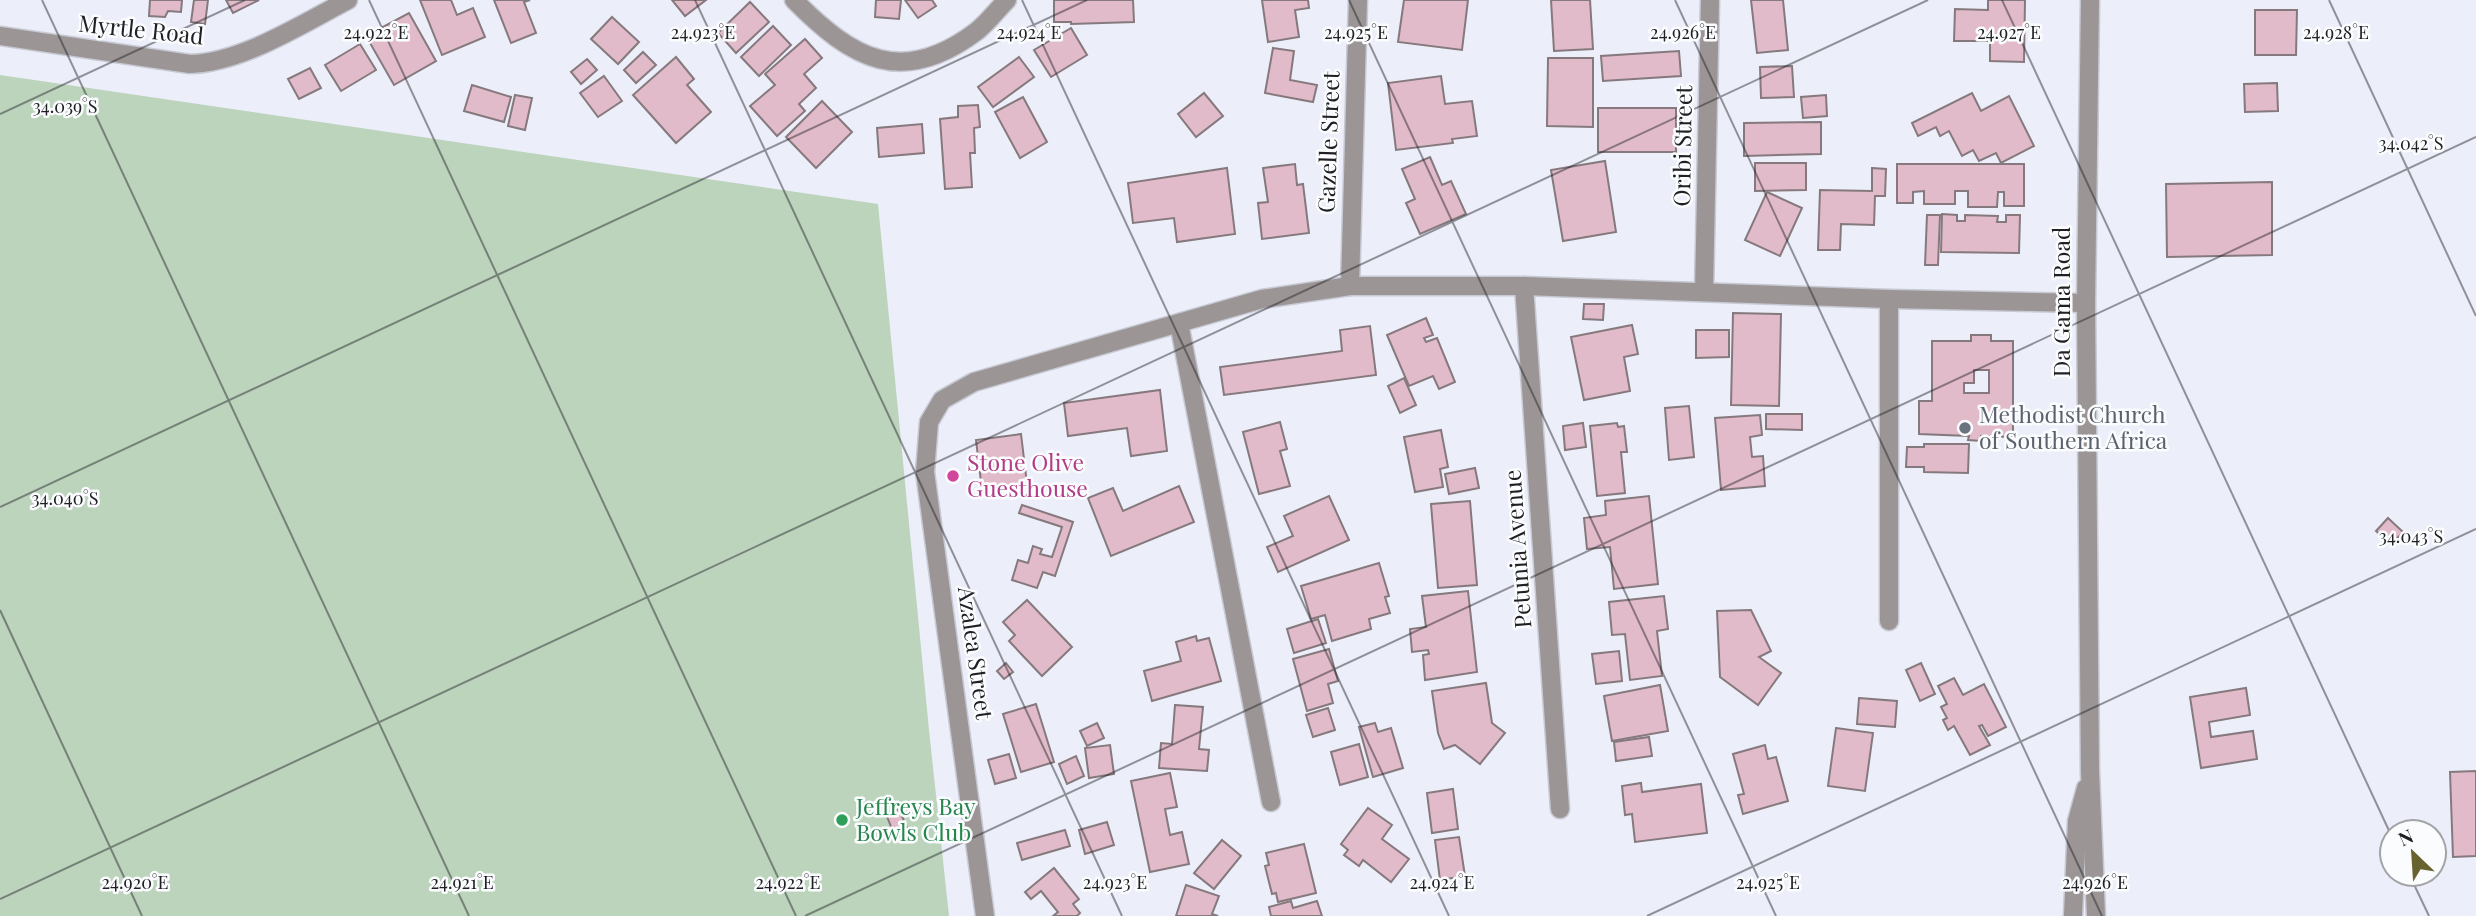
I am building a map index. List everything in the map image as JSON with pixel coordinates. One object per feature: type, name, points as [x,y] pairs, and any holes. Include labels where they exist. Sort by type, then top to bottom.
[{"type":"street","name":"Myrtle Road","points":[[0,36],[190,64],[207,63],[252,50],[348,0]]},
{"type":"street","points":[[794,0],[815,22],[845,45],[881,61],[911,61],[942,53],[978,30],[1007,0]]},
{"type":"street","name":"Gazelle Street","points":[[1350,286],[1358,0]]},
{"type":"street","name":"Oribi Street","points":[[1704,292],[1710,0]]},
{"type":"street","name":"Da Gama Road","points":[[2090,0],[2086,303],[2090,772],[2096,916]]},
{"type":"street","points":[[1270,802],[1179,323],[1262,299],[1350,286],[1524,286],[2086,303]]},
{"type":"street","name":"Petunia Avenue","points":[[1524,286],[1560,809]]},
{"type":"street","points":[[1889,299],[1889,621]]},
{"type":"street","name":"Azalea Street","points":[[985,916],[925,471],[929,422],[942,400],[974,382],[1179,323]]},
{"type":"street","name":"Da Gama Road","points":[[2073,916],[2077,821],[2090,772]]},
{"type":"green space","points":[[0,75],[878,204],[949,916],[0,916]]},
{"type":"building","points":[[150,0],[182,0],[181,12],[168,11],[165,17],[149,16]]},
{"type":"building","points":[[194,0],[208,0],[205,24],[191,22]]},
{"type":"building","points":[[226,0],[259,0],[233,13]]},
{"type":"building","points":[[420,0],[451,0],[457,15],[473,8],[485,37],[442,55]]},
{"type":"building","points":[[494,0],[530,0],[524,2],[536,33],[511,43]]},
{"type":"building","points":[[672,0],[706,0],[685,16]]},
{"type":"building","points":[[876,0],[901,0],[899,19],[875,17]]},
{"type":"building","points":[[905,0],[932,0],[936,6],[918,18]]},
{"type":"building","points":[[1054,0],[1133,0],[1134,22],[1054,22]]},
{"type":"building","points":[[1262,0],[1308,0],[1309,8],[1295,10],[1299,37],[1268,42]]},
{"type":"building","points":[[1404,0],[1468,0],[1462,50],[1398,42]]},
{"type":"building","points":[[1551,0],[1590,0],[1593,49],[1554,51]]},
{"type":"building","points":[[1751,0],[1783,0],[1788,50],[1757,53]]},
{"type":"building","points":[[1988,0],[2025,0],[2024,62],[1990,61],[1990,41],[1954,41],[1955,9],[1988,10]]},
{"type":"building","points":[[750,2],[769,22],[736,53],[718,33]]},
{"type":"building","points":[[2255,10],[2297,10],[2296,55],[2255,55]]},
{"type":"building","points":[[409,13],[436,61],[394,85],[366,36]]},
{"type":"building","points":[[612,17],[639,42],[618,64],[591,39]]},
{"type":"building","points":[[773,26],[791,45],[759,76],[741,57]]},
{"type":"building","points":[[1071,28],[1087,55],[1051,77],[1034,50]]},
{"type":"building","points":[[805,39],[822,58],[804,74],[816,88],[799,104],[805,111],[777,136],[750,106],[775,85],[765,74]]},
{"type":"building","points":[[360,44],[376,70],[341,91],[325,65]]},
{"type":"building","points":[[1273,48],[1294,51],[1290,80],[1317,85],[1313,102],[1265,93]]},
{"type":"building","points":[[1679,51],[1681,76],[1603,81],[1601,56]]},
{"type":"building","points":[[643,52],[656,65],[636,83],[624,70]]},
{"type":"building","points":[[676,57],[694,79],[687,85],[711,112],[676,143],[633,95]]},
{"type":"building","points":[[1019,57],[1034,77],[993,107],[978,87]]},
{"type":"building","points":[[1548,58],[1593,58],[1593,127],[1547,126]]},
{"type":"building","points":[[587,59],[597,70],[581,84],[571,72]]},
{"type":"building","points":[[1792,66],[1794,97],[1761,98],[1760,67]]},
{"type":"building","points":[[310,68],[321,88],[299,99],[288,79]]},
{"type":"building","points":[[604,76],[622,101],[598,117],[580,93]]},
{"type":"building","points":[[1441,76],[1445,104],[1472,101],[1477,136],[1452,139],[1453,143],[1396,150],[1388,83]]},
{"type":"building","points":[[2277,83],[2278,111],[2245,112],[2244,84]]},
{"type":"building","points":[[472,85],[511,97],[504,122],[464,111]]},
{"type":"building","points":[[1204,93],[1223,116],[1196,137],[1178,114]]},
{"type":"building","points":[[1972,93],[1981,111],[2009,96],[2034,146],[2001,163],[1996,153],[1979,161],[1973,150],[1962,156],[1949,131],[1940,136],[1936,127],[1918,136],[1912,123]]},
{"type":"building","points":[[515,95],[532,98],[525,130],[508,126]]},
{"type":"building","points":[[1826,95],[1827,116],[1803,118],[1801,97]]},
{"type":"building","points":[[1023,97],[1047,142],[1020,158],[995,112]]},
{"type":"building","points":[[822,101],[852,132],[816,168],[786,137]]},
{"type":"building","points":[[978,105],[980,127],[974,128],[975,153],[970,153],[972,187],[945,189],[940,119],[958,117],[958,106]]},
{"type":"building","points":[[1598,108],[1676,108],[1676,152],[1598,152]]},
{"type":"building","points":[[1821,122],[1821,154],[1744,156],[1744,123]]},
{"type":"building","points":[[922,124],[924,153],[879,157],[877,128]]},
{"type":"building","points":[[1430,157],[1442,185],[1451,181],[1466,214],[1420,234],[1406,203],[1415,199],[1402,169]]},
{"type":"building","points":[[1605,161],[1616,232],[1563,241],[1551,170]]},
{"type":"building","points":[[1755,163],[1806,163],[1806,190],[1755,191]]},
{"type":"building","points":[[1295,164],[1297,185],[1303,184],[1309,233],[1262,239],[1258,203],[1268,202],[1263,168]]},
{"type":"building","points":[[1897,164],[2024,164],[2024,206],[2004,206],[2004,192],[1998,192],[1997,207],[1968,207],[1968,191],[1955,191],[1955,204],[1924,204],[1924,191],[1913,192],[1913,203],[1897,203]]},
{"type":"building","points":[[1227,168],[1235,234],[1177,242],[1174,218],[1133,223],[1128,183]]},
{"type":"building","points":[[1872,168],[1886,169],[1885,196],[1875,196],[1874,225],[1841,224],[1840,250],[1818,250],[1820,190],[1872,191]]},
{"type":"building","points":[[2272,182],[2272,255],[2167,257],[2166,184]]},
{"type":"building","points":[[1767,192],[1802,208],[1780,256],[1745,240]]},
{"type":"building","points":[[1942,214],[1957,215],[1957,221],[1965,221],[1965,215],[1998,216],[1997,222],[2006,222],[2006,215],[2020,215],[2019,253],[1941,252]]},
{"type":"building","points":[[1927,215],[1940,215],[1938,265],[1925,265]]},
{"type":"building","points":[[1584,304],[1604,304],[1603,320],[1583,319]]},
{"type":"building","points":[[1733,313],[1781,314],[1779,406],[1731,405]]},
{"type":"building","points":[[1426,318],[1433,335],[1424,338],[1426,342],[1437,338],[1455,382],[1439,389],[1433,376],[1409,386],[1387,335]]},
{"type":"building","points":[[1632,325],[1638,354],[1624,357],[1630,391],[1584,400],[1571,337]]},
{"type":"building","points":[[1370,326],[1376,375],[1224,395],[1220,367],[1342,351],[1340,330]]},
{"type":"building","points":[[1696,330],[1729,330],[1729,357],[1696,358]]},
{"type":"building","points":[[1971,335],[1991,335],[1991,341],[2013,341],[2013,437],[1981,436],[1981,441],[1968,440],[1969,436],[1919,434],[1919,401],[1932,401],[1932,341],[1971,341]],"holes":[[[1974,370],[1989,370],[1989,393],[1964,393],[1964,383],[1974,383]]]},
{"type":"building","points":[[1404,378],[1416,405],[1400,413],[1388,386]]},
{"type":"building","points":[[1160,390],[1167,451],[1131,456],[1127,428],[1068,436],[1064,403]]},
{"type":"building","points":[[1689,406],[1694,457],[1669,460],[1665,408]]},
{"type":"building","points":[[1766,414],[1802,414],[1802,430],[1766,429]]},
{"type":"building","points":[[1760,415],[1762,435],[1750,437],[1752,457],[1763,456],[1765,486],[1721,490],[1715,418]]},
{"type":"building","points":[[1280,422],[1287,449],[1280,451],[1290,486],[1259,494],[1243,432]]},
{"type":"building","points":[[1583,423],[1586,447],[1565,450],[1563,426]]},
{"type":"building","points":[[1617,423],[1618,427],[1624,426],[1627,452],[1621,452],[1625,493],[1597,496],[1590,426]]},
{"type":"building","points":[[1441,430],[1448,467],[1440,469],[1443,487],[1415,492],[1404,437]]},
{"type":"building","points":[[1021,434],[1027,484],[982,490],[976,440]]},
{"type":"building","points":[[1924,444],[1969,444],[1968,473],[1924,472],[1924,467],[1906,467],[1907,447],[1924,447]]},
{"type":"building","points":[[1475,468],[1479,488],[1449,494],[1445,474]]},
{"type":"building","points":[[1179,486],[1194,522],[1111,556],[1088,498],[1113,488],[1123,511]]},
{"type":"building","points":[[1329,496],[1349,540],[1278,572],[1267,547],[1293,536],[1284,516]]},
{"type":"building","points":[[1649,496],[1658,584],[1614,589],[1610,547],[1587,549],[1584,518],[1606,515],[1605,501]]},
{"type":"building","points":[[1470,501],[1477,585],[1438,588],[1431,504]]},
{"type":"building","points":[[1022,505],[1073,522],[1055,576],[1043,572],[1037,588],[1012,580],[1018,560],[1028,563],[1033,546],[1042,549],[1040,554],[1052,557],[1062,527],[1019,513]]},
{"type":"building","points":[[2388,518],[2403,532],[2391,545],[2376,531]]},
{"type":"building","points":[[1379,563],[1389,596],[1385,597],[1390,613],[1369,619],[1371,629],[1332,641],[1325,615],[1311,619],[1301,586]]},
{"type":"building","points":[[1468,591],[1477,672],[1425,680],[1423,655],[1429,654],[1428,650],[1412,652],[1410,629],[1426,627],[1422,596]]},
{"type":"building","points":[[1664,596],[1668,629],[1657,631],[1662,676],[1630,680],[1625,634],[1612,635],[1609,602]]},
{"type":"building","points":[[1027,600],[1072,647],[1042,676],[1009,641],[1015,635],[1003,622]]},
{"type":"building","points":[[1751,610],[1771,651],[1759,657],[1781,673],[1758,705],[1720,677],[1717,611]]},
{"type":"building","points":[[1318,619],[1326,643],[1294,653],[1287,629]]},
{"type":"building","points":[[1196,636],[1197,641],[1209,638],[1221,681],[1152,701],[1144,671],[1181,661],[1176,642]]},
{"type":"building","points":[[1329,649],[1338,681],[1328,684],[1333,703],[1307,711],[1293,659]]},
{"type":"building","points":[[1619,651],[1622,681],[1596,684],[1592,654]]},
{"type":"building","points":[[1006,663],[1013,672],[1004,679],[997,671]]},
{"type":"building","points":[[1921,663],[1935,694],[1920,701],[1906,670]]},
{"type":"building","points":[[1954,678],[1963,695],[1984,684],[2006,727],[1988,736],[1982,725],[1979,726],[1990,745],[1970,755],[1954,726],[1948,730],[1943,720],[1947,718],[1941,707],[1947,704],[1938,686]]},
{"type":"building","points":[[1486,683],[1492,723],[1505,733],[1480,764],[1455,745],[1444,749],[1438,733],[1432,691]]},
{"type":"building","points":[[1660,685],[1668,731],[1612,741],[1604,696]]},
{"type":"building","points":[[2246,688],[2250,715],[2209,722],[2211,737],[2253,731],[2257,759],[2201,768],[2190,697]]},
{"type":"building","points":[[1859,698],[1897,701],[1895,727],[1857,724]]},
{"type":"building","points":[[1036,704],[1054,762],[1021,772],[1003,714]]},
{"type":"building","points":[[1175,705],[1203,707],[1199,749],[1209,750],[1207,771],[1159,768],[1161,743],[1172,744]]},
{"type":"building","points":[[1328,708],[1335,730],[1313,737],[1306,715]]},
{"type":"building","points":[[1097,723],[1104,738],[1087,746],[1080,731]]},
{"type":"building","points":[[1375,723],[1378,732],[1391,728],[1403,768],[1373,777],[1359,727]]},
{"type":"building","points":[[1836,728],[1873,733],[1865,791],[1828,786]]},
{"type":"building","points":[[1649,737],[1652,756],[1616,761],[1614,742]]},
{"type":"building","points":[[1359,744],[1368,777],[1340,785],[1331,752]]},
{"type":"building","points":[[1110,745],[1114,774],[1089,778],[1085,748]]},
{"type":"building","points":[[1765,745],[1768,759],[1776,757],[1788,801],[1743,814],[1738,795],[1744,794],[1733,754]]},
{"type":"building","points":[[1009,754],[1016,778],[995,784],[988,760]]},
{"type":"building","points":[[1076,756],[1084,776],[1067,784],[1059,764]]},
{"type":"building","points":[[2476,771],[2476,856],[2453,857],[2450,772]]},
{"type":"building","points":[[1170,773],[1177,807],[1165,809],[1170,835],[1182,832],[1189,864],[1150,872],[1131,781]]},
{"type":"building","points":[[1641,783],[1642,792],[1701,784],[1707,833],[1635,842],[1632,814],[1625,815],[1622,786]]},
{"type":"building","points":[[1453,789],[1458,829],[1432,833],[1427,793]]},
{"type":"building","points":[[1368,808],[1392,825],[1382,839],[1409,859],[1391,882],[1363,860],[1359,866],[1344,855],[1348,850],[1341,844]]},
{"type":"building","points":[[899,809],[907,828],[894,834],[886,814]]},
{"type":"building","points":[[1107,822],[1114,845],[1085,854],[1079,830]]},
{"type":"building","points":[[1065,830],[1070,846],[1022,860],[1017,843]]},
{"type":"building","points":[[1459,837],[1465,876],[1440,880],[1435,840]]},
{"type":"building","points":[[1222,840],[1241,856],[1214,889],[1194,873]]},
{"type":"building","points":[[1304,844],[1316,893],[1278,902],[1276,893],[1272,894],[1265,866],[1269,865],[1266,853]]},
{"type":"building","points":[[1054,868],[1079,899],[1073,904],[1080,913],[1077,916],[1053,916],[1058,912],[1041,891],[1031,899],[1025,892]]},
{"type":"building","points":[[1186,885],[1219,896],[1212,914],[1218,916],[1176,916]]},
{"type":"building","points":[[1291,901],[1293,908],[1317,901],[1322,916],[1271,916],[1269,907]]},
{"type":"place","name":"Methodist Church of Southern Africa","points":[[1965,428]]},
{"type":"place","name":"Stone Olive Guesthouse","points":[[953,476]]},
{"type":"place","name":"Jeffreys Bay Bowls Club","points":[[842,820]]}]
